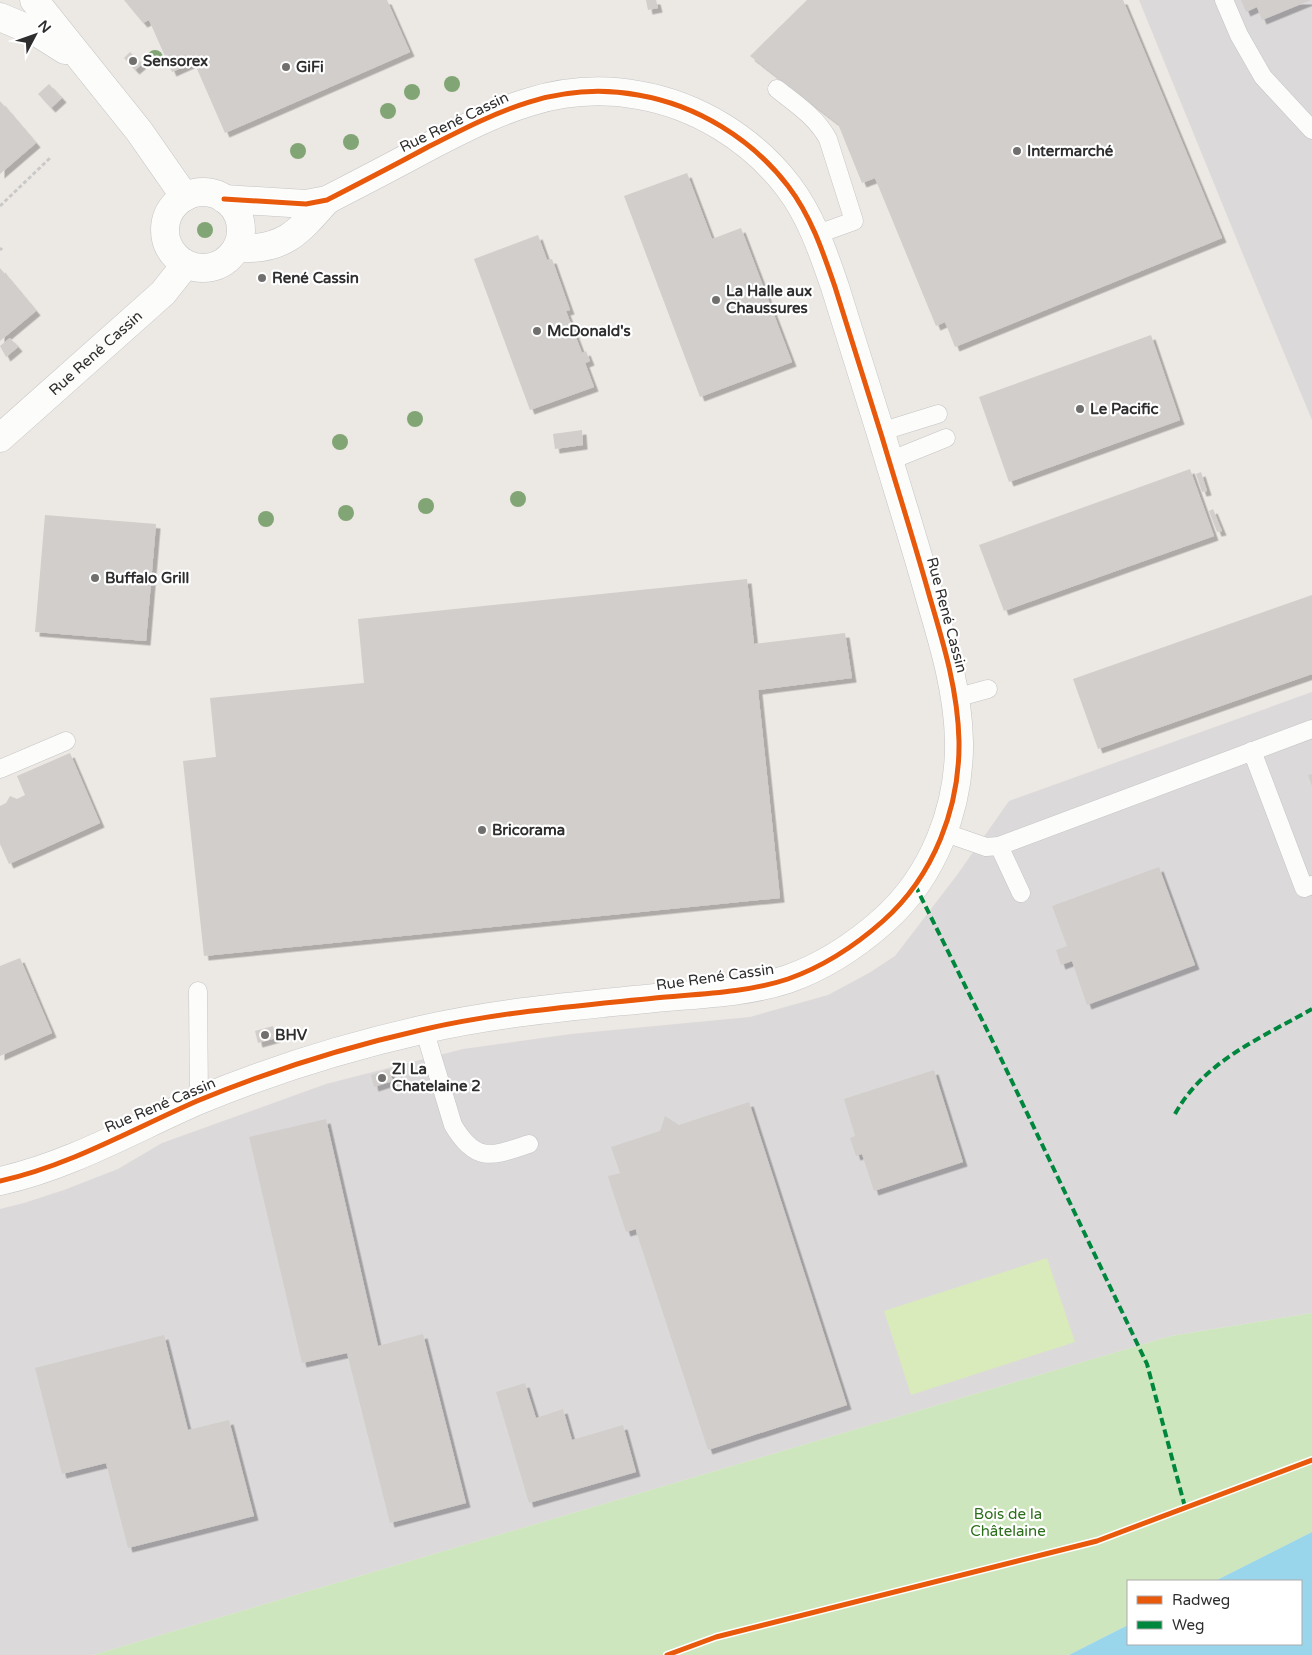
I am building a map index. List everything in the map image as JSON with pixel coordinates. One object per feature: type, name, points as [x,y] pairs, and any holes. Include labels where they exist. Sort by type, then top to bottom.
[{"type":"street","points":[[34,0],[139,131],[185,197],[170,211],[165,231],[171,250],[186,264],[206,268],[216,266],[226,261],[237,248],[241,230],[240,221],[231,205],[224,199]]},
{"type":"street","points":[[48,0],[64,39]]},
{"type":"street","points":[[1,17],[38,33],[82,62]]},
{"type":"street","name":"Rue René Cassin","points":[[0,1181],[45,1168],[199,1100],[277,1072],[424,1029],[570,1006],[716,992],[786,979],[832,957],[884,921],[915,885],[934,854],[948,822],[955,786],[959,743],[955,698],[945,648],[862,369],[815,235],[800,204],[783,179],[762,157],[738,137],[676,105],[644,95],[622,92],[584,91],[557,94],[506,108],[327,200],[306,204],[224,199],[205,193],[185,197]]},
{"type":"street","name":"Rue René Cassin","points":[[237,248],[265,248],[285,240],[302,228],[327,200]]},
{"type":"street","name":"Rue René Cassin","points":[[0,438],[163,293],[186,264]]},
{"type":"lane","points":[[1224,0],[1239,35],[1263,77],[1312,130]]},
{"type":"lane","points":[[777,89],[822,128],[828,139],[854,221],[815,235]]},
{"type":"lane","points":[[880,432],[938,414]]},
{"type":"lane","points":[[890,461],[946,438]]},
{"type":"lane","points":[[955,698],[988,689]]},
{"type":"lane","points":[[943,832],[986,847],[999,846],[1312,729]]},
{"type":"lane","points":[[0,769],[66,741]]},
{"type":"lane","points":[[1252,752],[1304,888],[1312,885]]},
{"type":"lane","points":[[999,846],[1021,893]]},
{"type":"lane","points":[[198,991],[199,1100]]},
{"type":"lane","points":[[424,1029],[453,1125],[459,1135],[471,1147],[493,1156],[529,1144]]},
{"type":"path","points":[[0,206],[50,158]]},
{"type":"path","points":[[666,1655],[716,1637],[1097,1541],[1312,1460]]},
{"type":"shaded area","points":[[1139,0],[1312,0],[1312,420],[1244,257]]},
{"type":"shaded area","points":[[1312,692],[1312,1313],[1171,1336],[93,1655],[0,1655],[0,1209],[64,1190],[118,1169],[162,1143],[326,1084],[463,1049],[571,1034],[750,1017],[828,995],[869,973],[895,956],[957,875],[1009,801]]},
{"type":"green space","points":[[1047,1258],[1075,1342],[911,1395],[884,1311]]},
{"type":"green space","name":"Bois de la Châtelaine","points":[[1312,1313],[1312,1532],[1217,1580],[1127,1580],[1127,1626],[1069,1655],[93,1655],[1171,1336]]},
{"type":"water","points":[[1312,1532],[1312,1655],[1069,1655],[1127,1626],[1127,1645],[1302,1645],[1302,1580],[1217,1580]]},
{"type":"building","name":"GiFi","points":[[124,0],[387,0],[410,52],[225,133],[194,62],[172,72],[149,20],[143,23]]},
{"type":"building","points":[[646,0],[656,0],[658,8],[648,10]]},
{"type":"building","name":"Intermarché","points":[[807,0],[1123,0],[1222,238],[955,347],[945,322],[936,326],[875,178],[862,183],[838,124],[750,56]]},
{"type":"building","points":[[1241,0],[1311,0],[1262,20],[1257,7],[1246,12]]},
{"type":"building","name":"Sensorex","points":[[130,52],[142,64],[135,70],[124,58]]},
{"type":"building","points":[[49,84],[62,98],[51,108],[38,94]]},
{"type":"building","points":[[0,101],[36,143],[0,174]]},
{"type":"building","name":"La Halle aux Chaussures","points":[[687,173],[712,239],[741,228],[792,362],[700,397],[624,196]]},
{"type":"building","name":"McDonald's","points":[[538,235],[547,260],[552,259],[570,310],[566,311],[582,353],[586,351],[590,361],[585,363],[594,387],[530,410],[474,259]]},
{"type":"building","points":[[0,268],[36,311],[0,341]]},
{"type":"building","name":"Le Pacific","points":[[1151,335],[1180,420],[1009,482],[979,397]]},
{"type":"building","points":[[10,338],[18,347],[6,357],[0,346]]},
{"type":"building","points":[[582,430],[583,445],[555,449],[553,434]]},
{"type":"building","points":[[1190,469],[1214,536],[1004,611],[979,545]]},
{"type":"building","points":[[1201,472],[1207,491],[1202,492],[1196,474]]},
{"type":"building","points":[[1213,509],[1222,531],[1217,532],[1209,511]]},
{"type":"building","name":"Buffalo Grill","points":[[45,515],[156,524],[146,641],[35,632]]},
{"type":"building","name":"Bricorama","points":[[747,579],[754,644],[845,633],[852,678],[758,690],[780,898],[204,956],[183,761],[216,757],[210,698],[364,683],[358,619]]},
{"type":"building","points":[[1312,595],[1312,674],[1098,749],[1073,679]]},
{"type":"building","points":[[70,753],[100,823],[9,864],[0,844],[0,806],[6,803],[10,796],[17,799],[25,795],[17,776]]},
{"type":"building","points":[[1312,774],[1312,786],[1308,775]]},
{"type":"building","points":[[1159,867],[1195,965],[1087,1005],[1072,961],[1061,965],[1056,950],[1067,946],[1052,906]]},
{"type":"building","points":[[20,958],[52,1033],[0,1056],[0,966]]},
{"type":"building","name":"BHV","points":[[273,1026],[276,1038],[258,1043],[255,1031]]},
{"type":"building","name":"ZI La Chatelaine 2","points":[[389,1069],[393,1081],[374,1087],[371,1075]]},
{"type":"building","points":[[934,1070],[963,1162],[874,1191],[862,1154],[856,1156],[850,1138],[855,1136],[844,1099]]},
{"type":"building","points":[[749,1102],[847,1405],[708,1450],[636,1229],[626,1232],[609,1180],[608,1176],[620,1173],[611,1147],[660,1131],[665,1116],[679,1125]]},
{"type":"building","points":[[326,1119],[378,1346],[423,1334],[466,1503],[390,1523],[347,1353],[302,1363],[249,1137]]},
{"type":"building","points":[[164,1335],[188,1430],[229,1420],[254,1516],[128,1548],[106,1463],[62,1474],[35,1368]]},
{"type":"building","points":[[525,1383],[536,1418],[563,1409],[572,1440],[623,1425],[636,1472],[529,1503],[496,1392]]},
{"type":"marked path","points":[[915,885],[995,1046],[1147,1364],[1185,1507]]},
{"type":"marked path","points":[[1175,1114],[1187,1095],[1201,1079],[1218,1065],[1235,1052],[1312,1009]]},
{"type":"cycle path","points":[[0,1181],[51,1166],[76,1156],[197,1101],[252,1080],[336,1052],[393,1037],[450,1024],[508,1014],[739,990],[772,984],[801,974],[826,962],[850,947],[883,921],[901,903],[917,883],[930,862],[949,815],[955,791],[959,741],[953,687],[940,633],[882,437],[835,287],[816,235],[788,186],[758,153],[722,127],[681,107],[638,95],[609,91],[581,92],[528,102],[502,111],[477,122],[327,200],[306,204],[224,199]]},
{"type":"cycle path","points":[[667,1655],[716,1637],[1097,1541],[1312,1460]]},
{"type":"place","name":"Sensorex","points":[[133,61]]},
{"type":"place","name":"GiFi","points":[[286,67]]},
{"type":"place","name":"Intermarché","points":[[1017,151]]},
{"type":"place","name":"René Cassin","points":[[262,278]]},
{"type":"place","name":"La Halle aux Chaussures","points":[[716,300]]},
{"type":"place","name":"McDonald's","points":[[537,331]]},
{"type":"place","name":"Le Pacific","points":[[1080,409]]},
{"type":"place","name":"Buffalo Grill","points":[[95,578]]},
{"type":"place","name":"Bricorama","points":[[482,830]]},
{"type":"place","name":"BHV","points":[[265,1035]]},
{"type":"place","name":"ZI La Chatelaine 2","points":[[382,1078]]}]
